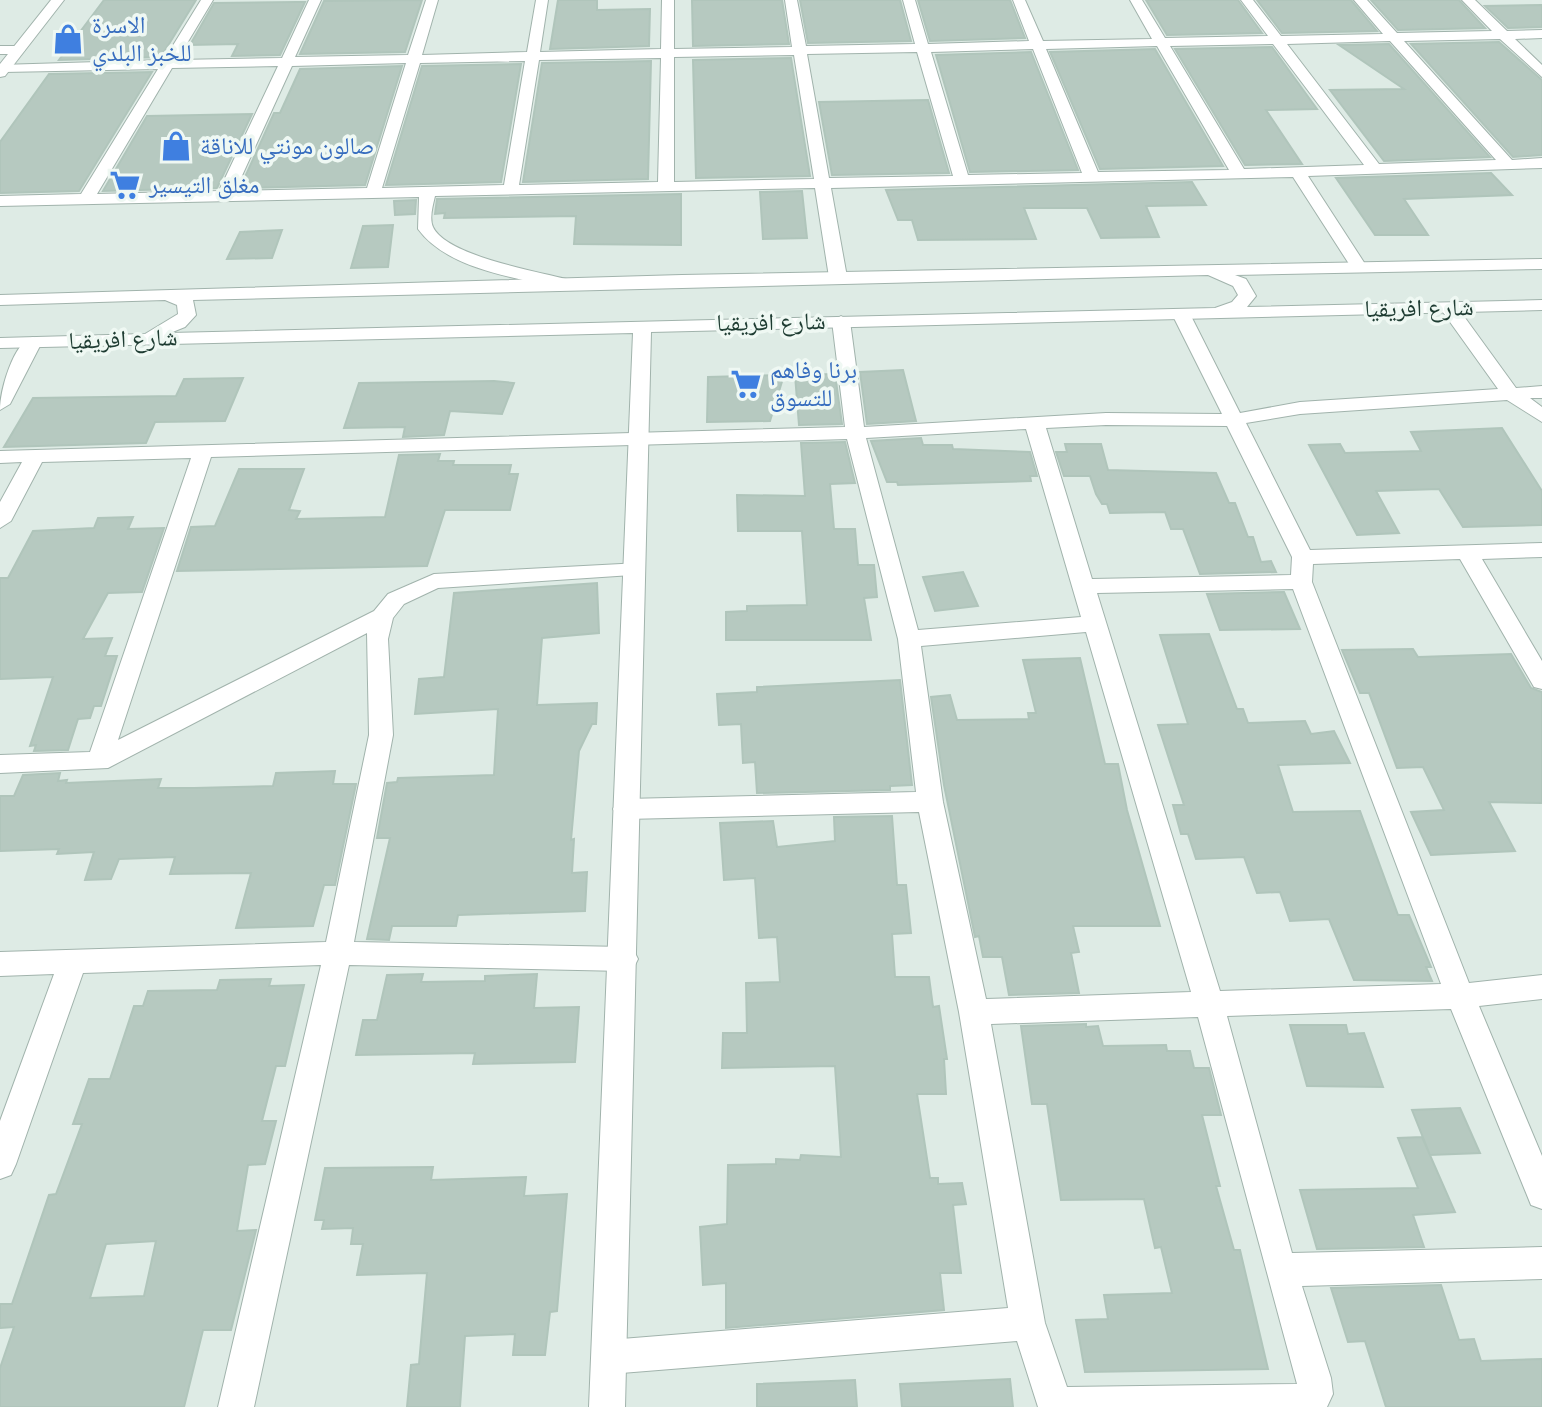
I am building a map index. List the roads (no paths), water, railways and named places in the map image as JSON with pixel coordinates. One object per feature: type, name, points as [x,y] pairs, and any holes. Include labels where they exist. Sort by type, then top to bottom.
[{"type":"street","points":[[2,70],[58,0]]},
{"type":"street","points":[[86,199],[207,0]]},
{"type":"street","points":[[225,196],[315,0]]},
{"type":"street","points":[[373,193],[432,0]]},
{"type":"street","points":[[511,189],[542,0]]},
{"type":"street","points":[[666,185],[668,0]]},
{"type":"street","points":[[791,0],[838,277]]},
{"type":"street","points":[[909,0],[961,178]]},
{"type":"street","points":[[1019,0],[1091,175]]},
{"type":"street","points":[[1136,0],[1239,174]]},
{"type":"street","points":[[1247,0],[1375,169]]},
{"type":"street","points":[[1360,0],[1508,164]]},
{"type":"street","points":[[1468,0],[1542,73]]},
{"type":"street","points":[[2,70],[1542,34]]},
{"type":"street","points":[[0,50],[18,50]]},
{"type":"street","points":[[0,201],[1239,174],[1542,163]]},
{"type":"street","points":[[1298,172],[1354,268],[1320,275],[1312,287],[1336,305],[1373,309]]},
{"type":"street","points":[[428,192],[424,223],[434,240],[466,255],[564,284]]},
{"type":"street","name":"شارع افريقيا","points":[[0,300],[838,277],[1542,264]]},
{"type":"street","points":[[1197,271],[1232,278],[1245,289],[1247,296],[1238,306],[1208,313]]},
{"type":"street","points":[[298,334],[266,328],[258,315],[278,299],[310,291]]},
{"type":"street","points":[[140,338],[179,323],[187,315],[186,302],[167,295]]},
{"type":"street","name":"شارع افريقيا","points":[[0,343],[1542,305]]},
{"type":"street","points":[[1449,308],[1511,394],[1542,416]]},
{"type":"street","points":[[1181,314],[1302,570],[1460,996],[1534,1155],[1542,1194]]},
{"type":"street","points":[[841,321],[855,433],[909,639],[930,802],[974,1012],[1028,1323],[1056,1406],[1303,1401],[1315,1394],[1314,1378],[1280,1270],[1209,1004],[1093,624],[1086,586],[1034,422]]},
{"type":"street","points":[[607,1407],[624,959],[632,568],[642,325]]},
{"type":"street","points":[[0,404],[33,342]]},
{"type":"street","points":[[0,457],[855,433],[1034,422],[1232,420],[1300,408],[1542,392]]},
{"type":"street","points":[[99,761],[203,452]]},
{"type":"street","points":[[0,521],[35,456]]},
{"type":"street","points":[[1086,586],[1302,570],[1467,552],[1542,550]]},
{"type":"street","points":[[1467,552],[1542,681]]},
{"type":"street","points":[[0,764],[99,761],[382,616],[396,599],[434,581],[632,568]]},
{"type":"street","points":[[236,1407],[338,953],[381,735],[377,639],[382,616]]},
{"type":"street","points":[[909,639],[1093,624]]},
{"type":"street","points":[[626,809],[930,802]]},
{"type":"street","points":[[0,964],[338,953],[624,959]]},
{"type":"street","points":[[0,1164],[72,963]]},
{"type":"street","points":[[974,1012],[1460,996],[1542,987]]},
{"type":"street","points":[[1280,1270],[1474,1267],[1519,1261],[1542,1263]]},
{"type":"street","points":[[609,1357],[1028,1323]]},
{"type":"place","name":"الاسرة للخبز البلدي","points":[[68,39]]},
{"type":"place","name":"صالون مونتي للاناقة","points":[[176,146]]},
{"type":"place","name":"مغلق التيسير","points":[[125,185]]},
{"type":"place","name":"برنا وفاهم للتسوق","points":[[746,384]]}]
